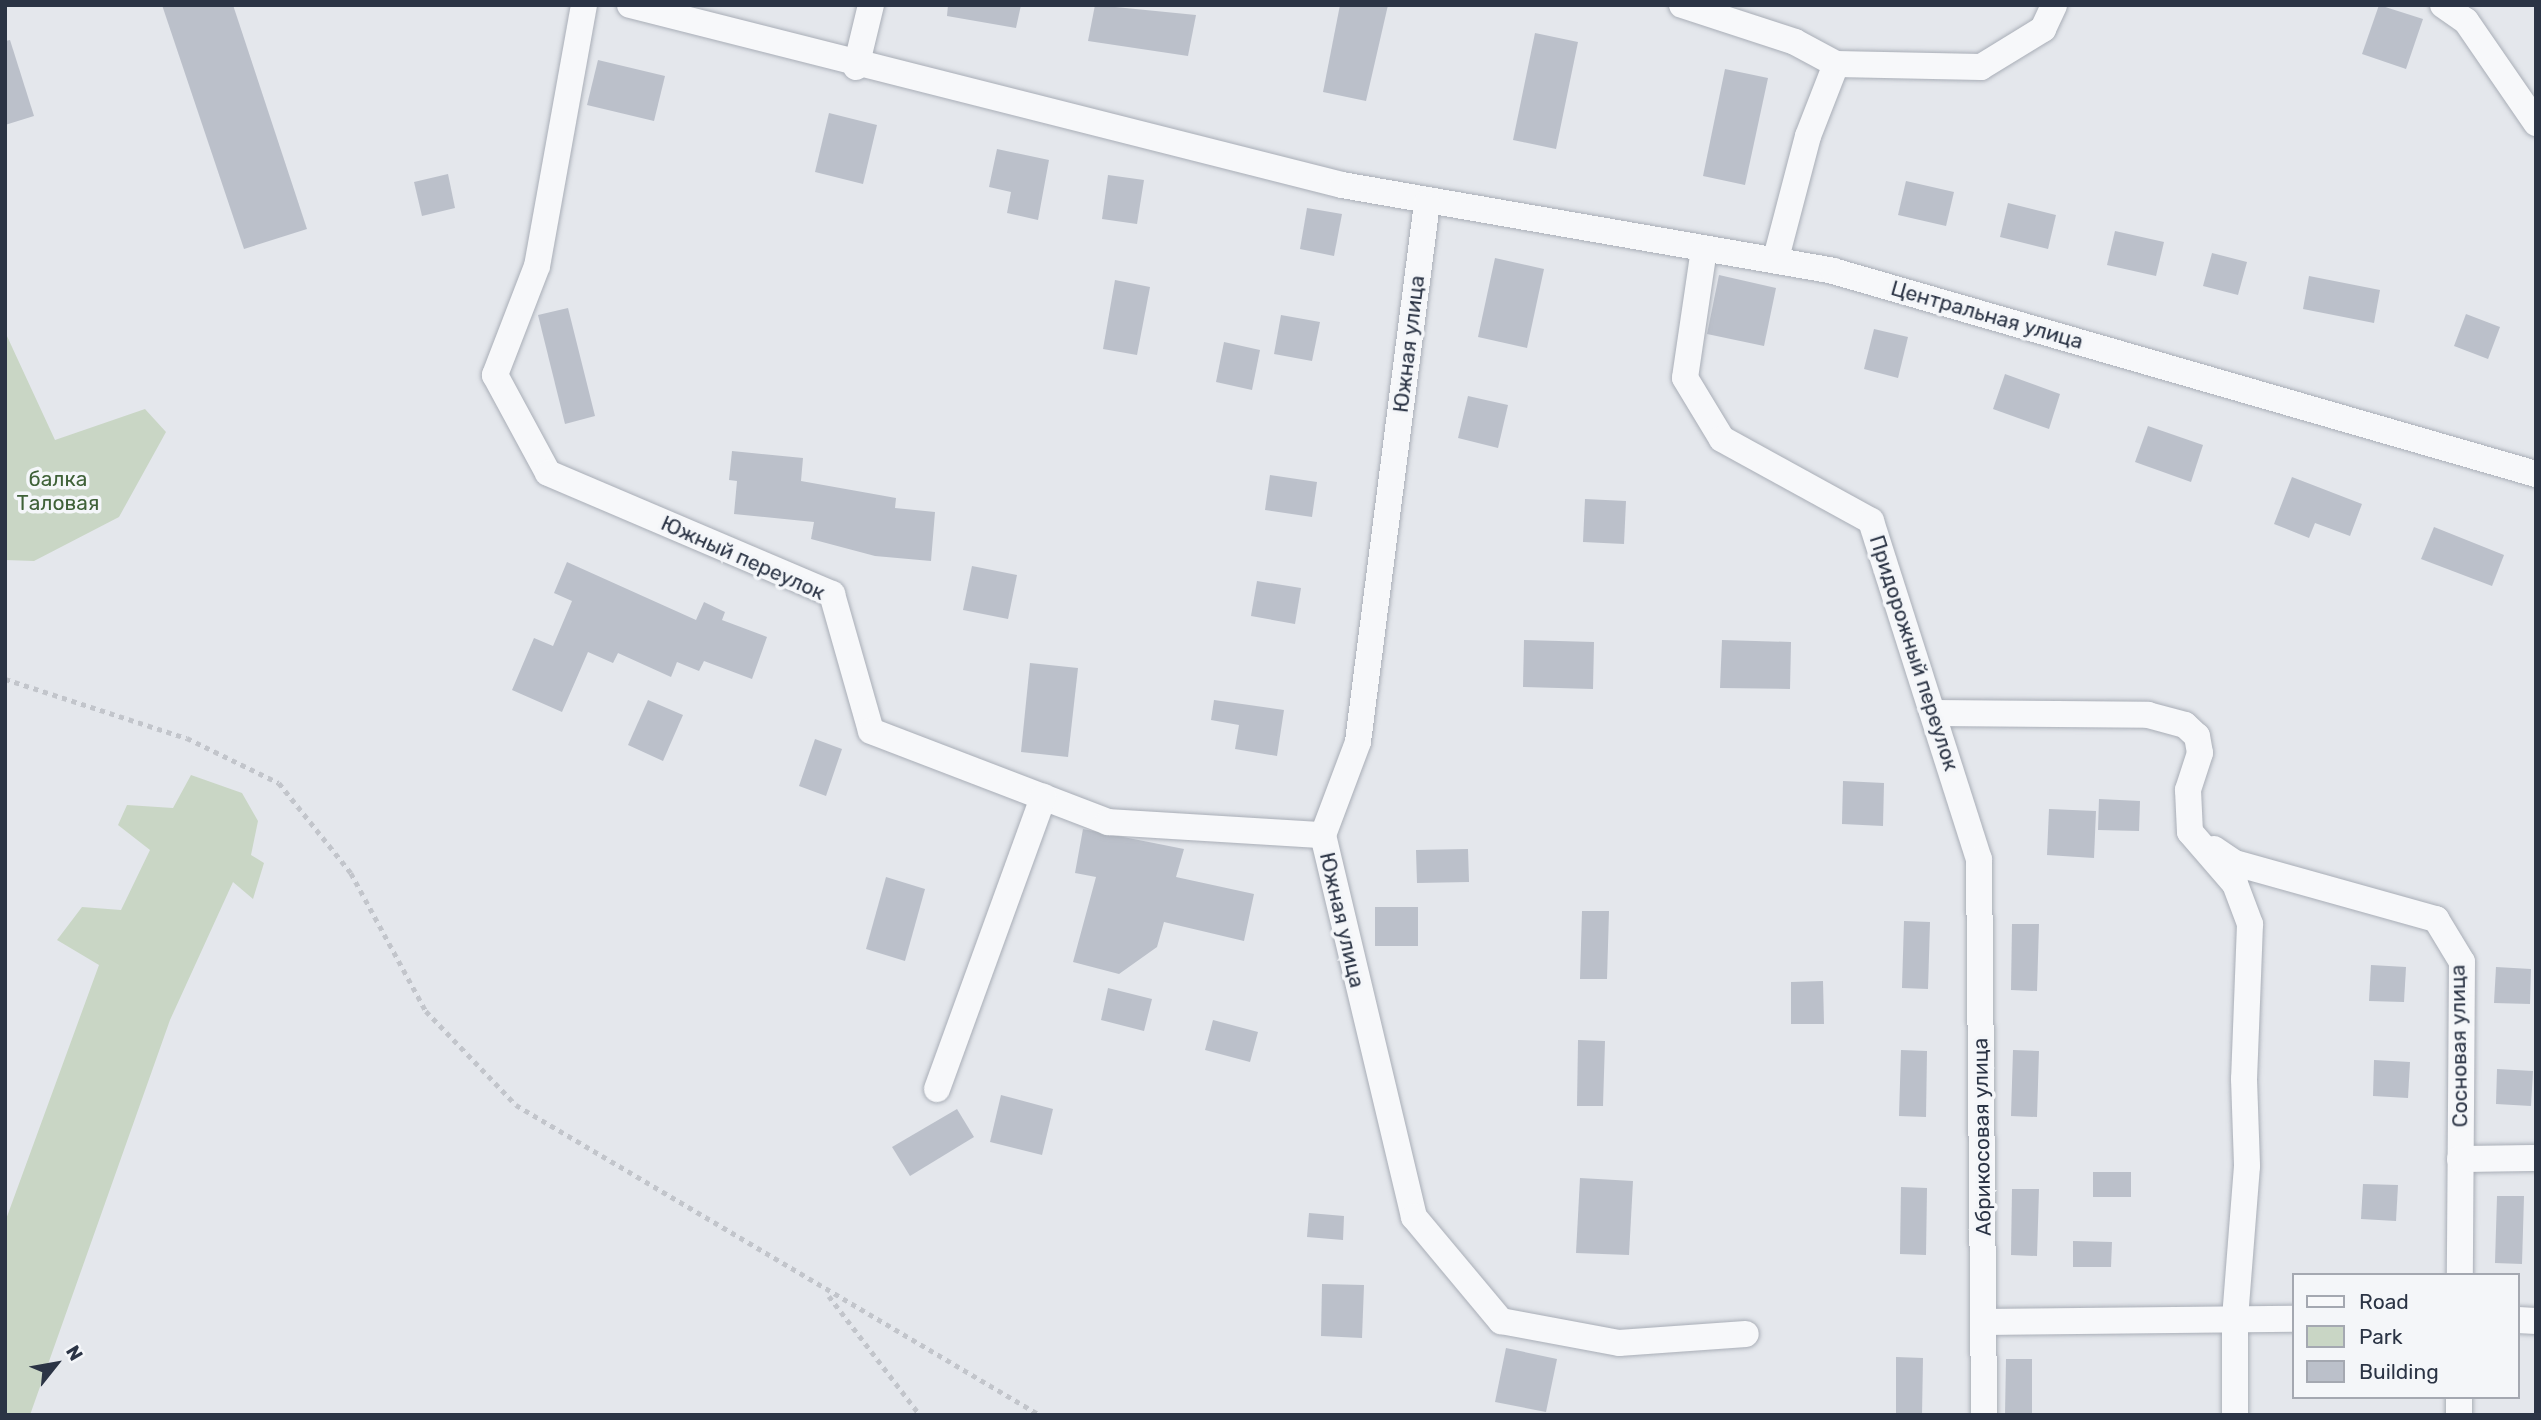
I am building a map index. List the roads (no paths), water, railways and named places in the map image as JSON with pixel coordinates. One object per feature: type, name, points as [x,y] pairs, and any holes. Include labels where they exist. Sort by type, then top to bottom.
[{"type":"street","name":"Южный переулок","points":[[584,5],[537,266],[495,376],[548,473],[831,594],[871,731],[1108,822],[1323,835]]},
{"type":"street","name":"Центральная улица","points":[[629,5],[856,67],[1427,203],[1776,258],[2536,474]]},
{"type":"street","points":[[856,67],[871,5]]},
{"type":"street","points":[[1682,5],[1795,43],[1836,64],[1981,66],[2043,29],[2054,5]]},
{"type":"street","points":[[2443,5],[2466,21],[2536,123]]},
{"type":"street","points":[[1776,258],[1808,136],[1836,64]]},
{"type":"street","name":"Южная улица","points":[[1427,203],[1358,742],[1323,835],[1414,1217],[1501,1321],[1619,1343],[1746,1334]]},
{"type":"street","name":"Придорожный переулок","points":[[1704,248],[1685,378],[1722,439],[1871,521],[1979,859]]},
{"type":"street","points":[[1934,713],[2148,715],[2173,722],[2197,736],[2200,753],[2188,790],[2193,836],[2229,876],[2250,924],[2244,1079],[2247,1166],[2235,1319],[2235,1415]]},
{"type":"street","points":[[937,1089],[1043,797]]},
{"type":"street","name":"Сосновая улица","points":[[2193,836],[2235,863],[2436,919],[2462,962],[2460,1273]]},
{"type":"street","name":"Абрикосовая улица","points":[[1979,859],[1984,1415]]},
{"type":"street","points":[[2460,1159],[2536,1158]]},
{"type":"street","points":[[1983,1322],[2292,1319]]},
{"type":"park label","name":"балка Таловая","points":[[58,491]]}]
